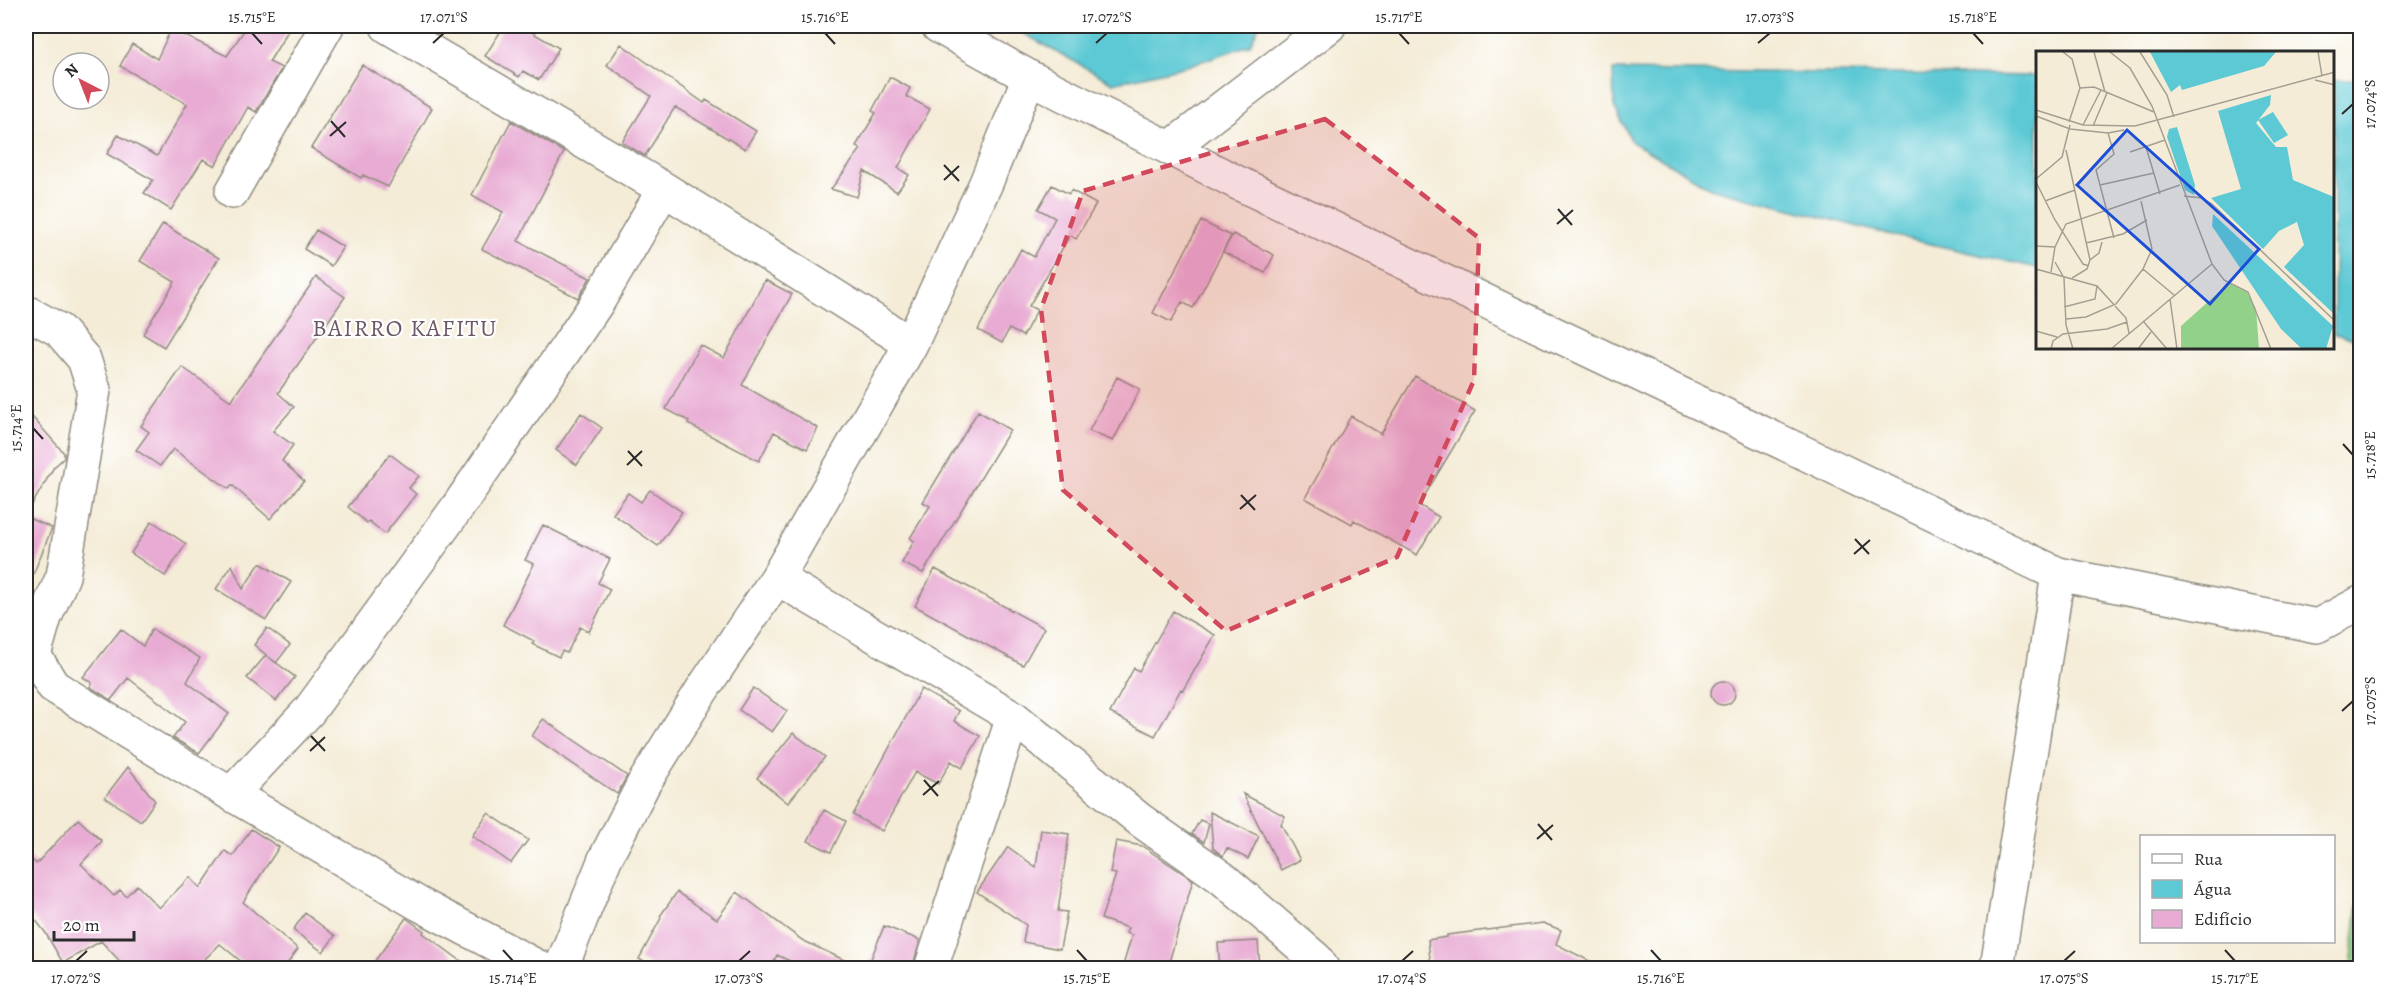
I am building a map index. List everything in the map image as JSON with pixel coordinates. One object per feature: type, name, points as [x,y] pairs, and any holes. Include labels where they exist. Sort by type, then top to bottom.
[{"type":"street","points":[[232,192],[327,26]]},
{"type":"street","points":[[387,26],[664,189],[910,344]]},
{"type":"street","points":[[938,26],[1029,77],[1238,183],[2058,574],[2317,626],[2361,603]]},
{"type":"street","points":[[1170,148],[1329,26]]},
{"type":"street","points":[[561,969],[605,859],[644,783],[702,690],[777,578],[910,344],[986,183],[1029,77]]},
{"type":"street","points":[[231,794],[309,711],[457,508],[599,300],[664,189]]},
{"type":"street","points":[[26,312],[59,330],[84,359],[94,390],[63,576],[45,617],[34,655],[53,686],[419,904],[540,969]]},
{"type":"street","points":[[1997,969],[2058,574]]},
{"type":"street","points":[[777,578],[1013,717],[1140,820],[1222,878],[1316,959],[1322,969]]},
{"type":"street","points":[[931,969],[1013,717]]},
{"type":"highlighted area","points":[[1325,119],[1479,238],[1474,380],[1397,557],[1226,631],[1063,490],[1041,309],[1083,191]]},
{"type":"green space","points":[[2360,885],[2360,968],[2351,968]]},
{"type":"water","points":[[1010,26],[1259,26],[1250,45],[1187,66],[1113,83]]},
{"type":"water","points":[[1613,70],[2036,76],[2036,268],[1886,234],[1710,188],[1632,142],[1614,106]]},
{"type":"water","points":[[2335,80],[2360,80],[2360,340],[2335,334]]},
{"type":"building","points":[[247,26],[291,26],[269,62],[282,68],[256,112],[248,107],[215,166],[203,159],[171,210],[144,193],[153,180],[107,154],[118,135],[157,156],[187,104],[120,66],[132,44],[157,59],[171,29],[227,56]]},
{"type":"building","points":[[504,26],[521,26],[559,48],[539,80],[523,71],[519,77],[485,56]]},
{"type":"building","points":[[621,44],[704,103],[706,100],[756,131],[745,149],[675,107],[645,156],[622,142],[651,96],[607,65]]},
{"type":"building","points":[[362,65],[432,108],[388,187],[363,175],[361,178],[311,148]]},
{"type":"building","points":[[890,77],[910,88],[906,96],[930,109],[898,168],[909,175],[897,192],[864,171],[857,197],[831,189],[861,149],[856,146],[876,113],[872,111]]},
{"type":"building","points":[[511,121],[564,152],[518,241],[590,278],[578,298],[482,249],[503,212],[472,195]]},
{"type":"building","points":[[1052,185],[1069,194],[1071,190],[1096,204],[1076,239],[1070,235],[1029,306],[1037,310],[1023,336],[1009,329],[1002,343],[978,330],[1021,249],[1034,257],[1055,218],[1038,209]]},
{"type":"building","points":[[1201,221],[1231,236],[1193,308],[1182,302],[1171,322],[1153,313]]},
{"type":"building","points":[[163,224],[219,258],[164,347],[143,334],[175,282],[140,261]]},
{"type":"building","points":[[316,230],[343,247],[331,266],[304,249]]},
{"type":"building","points":[[1233,234],[1274,255],[1265,273],[1223,252]]},
{"type":"building","points":[[316,277],[345,297],[278,393],[294,407],[273,431],[293,445],[282,461],[304,481],[270,519],[232,485],[229,489],[173,449],[160,466],[136,450],[149,432],[141,426],[182,367],[231,401]]},
{"type":"building","points":[[765,280],[792,294],[742,385],[818,428],[807,449],[774,432],[759,461],[688,424],[689,421],[666,409],[700,345],[724,358]]},
{"type":"building","points":[[1415,376],[1475,411],[1419,505],[1439,517],[1417,555],[1354,520],[1352,524],[1305,498],[1351,416],[1381,434]]},
{"type":"building","points":[[1117,377],[1140,389],[1113,441],[1089,431]]},
{"type":"building","points":[[26,410],[64,453],[64,458],[54,467],[26,515]]},
{"type":"building","points":[[978,411],[1010,430],[923,573],[902,563],[914,541],[910,538],[930,506],[923,502]]},
{"type":"building","points":[[581,413],[602,428],[577,465],[556,450]]},
{"type":"building","points":[[390,454],[419,476],[409,488],[416,494],[385,534],[348,507]]},
{"type":"building","points":[[650,490],[682,512],[658,546],[613,514],[628,493],[641,502]]},
{"type":"building","points":[[26,517],[52,528],[26,592]]},
{"type":"building","points":[[152,521],[186,544],[165,576],[131,553]]},
{"type":"building","points":[[543,525],[610,559],[598,583],[610,589],[589,632],[580,627],[567,653],[562,651],[559,657],[532,644],[534,641],[503,625],[534,564],[525,560]]},
{"type":"building","points":[[260,563],[291,582],[266,620],[216,589],[232,565],[243,589]]},
{"type":"building","points":[[935,569],[1044,628],[1023,665],[915,606]]},
{"type":"building","points":[[1173,611],[1215,635],[1155,736],[1110,713],[1134,668],[1139,671]]},
{"type":"building","points":[[267,628],[290,645],[276,663],[254,645]]},
{"type":"building","points":[[121,629],[143,646],[152,629],[200,658],[187,682],[229,714],[199,753],[173,738],[185,722],[128,678],[111,700],[90,687],[92,683],[83,677]]},
{"type":"building","points":[[266,655],[295,677],[276,701],[247,678]]},
{"type":"building","points":[[1723,681],[1731,685],[1735,693],[1731,701],[1723,705],[1715,701],[1711,693],[1715,685]]},
{"type":"building","points":[[753,688],[787,711],[772,732],[739,710]]},
{"type":"building","points":[[921,689],[959,711],[954,721],[980,736],[962,768],[951,761],[938,784],[915,772],[882,831],[853,815]]},
{"type":"building","points":[[543,719],[627,776],[617,794],[532,736]]},
{"type":"building","points":[[793,733],[825,757],[788,803],[757,778]]},
{"type":"building","points":[[128,767],[155,801],[141,821],[105,797]]},
{"type":"building","points":[[1243,794],[1285,816],[1281,824],[1300,860],[1281,870]]},
{"type":"building","points":[[824,810],[846,821],[831,852],[808,841]]},
{"type":"building","points":[[1210,812],[1259,836],[1248,859],[1227,848],[1223,856],[1213,848]]},
{"type":"building","points":[[488,813],[528,840],[511,863],[472,836]]},
{"type":"building","points":[[78,819],[102,841],[81,864],[114,896],[120,890],[126,896],[137,885],[159,908],[190,877],[200,888],[225,851],[233,856],[251,829],[279,847],[243,902],[298,949],[284,968],[249,968],[220,944],[195,969],[127,969],[101,941],[63,963],[45,932],[26,908],[26,854],[36,864]]},
{"type":"building","points":[[1200,820],[1209,824],[1204,842],[1192,834]]},
{"type":"building","points":[[1041,830],[1069,834],[1058,911],[1067,912],[1060,949],[1023,942],[1026,925],[977,892],[1008,847],[1036,867]]},
{"type":"building","points":[[1116,841],[1142,846],[1193,880],[1167,969],[1122,969],[1132,935],[1126,933],[1128,928],[1101,919],[1116,874],[1110,873]]},
{"type":"building","points":[[677,892],[717,919],[737,892],[802,940],[863,969],[807,969],[777,955],[770,969],[656,969],[639,959],[660,916]]},
{"type":"building","points":[[305,913],[335,936],[323,952],[293,930]]},
{"type":"building","points":[[406,918],[424,931],[423,933],[472,969],[369,969]]},
{"type":"building","points":[[1543,923],[1561,930],[1556,944],[1605,969],[1431,969],[1428,940],[1447,937],[1447,935]]},
{"type":"building","points":[[884,926],[920,940],[912,969],[881,969],[869,964]]},
{"type":"building","points":[[1258,941],[1260,969],[1220,969],[1218,943]]},
{"type":"district","name":"BAIRRO KAFITU","points":[[405,328]]}]
